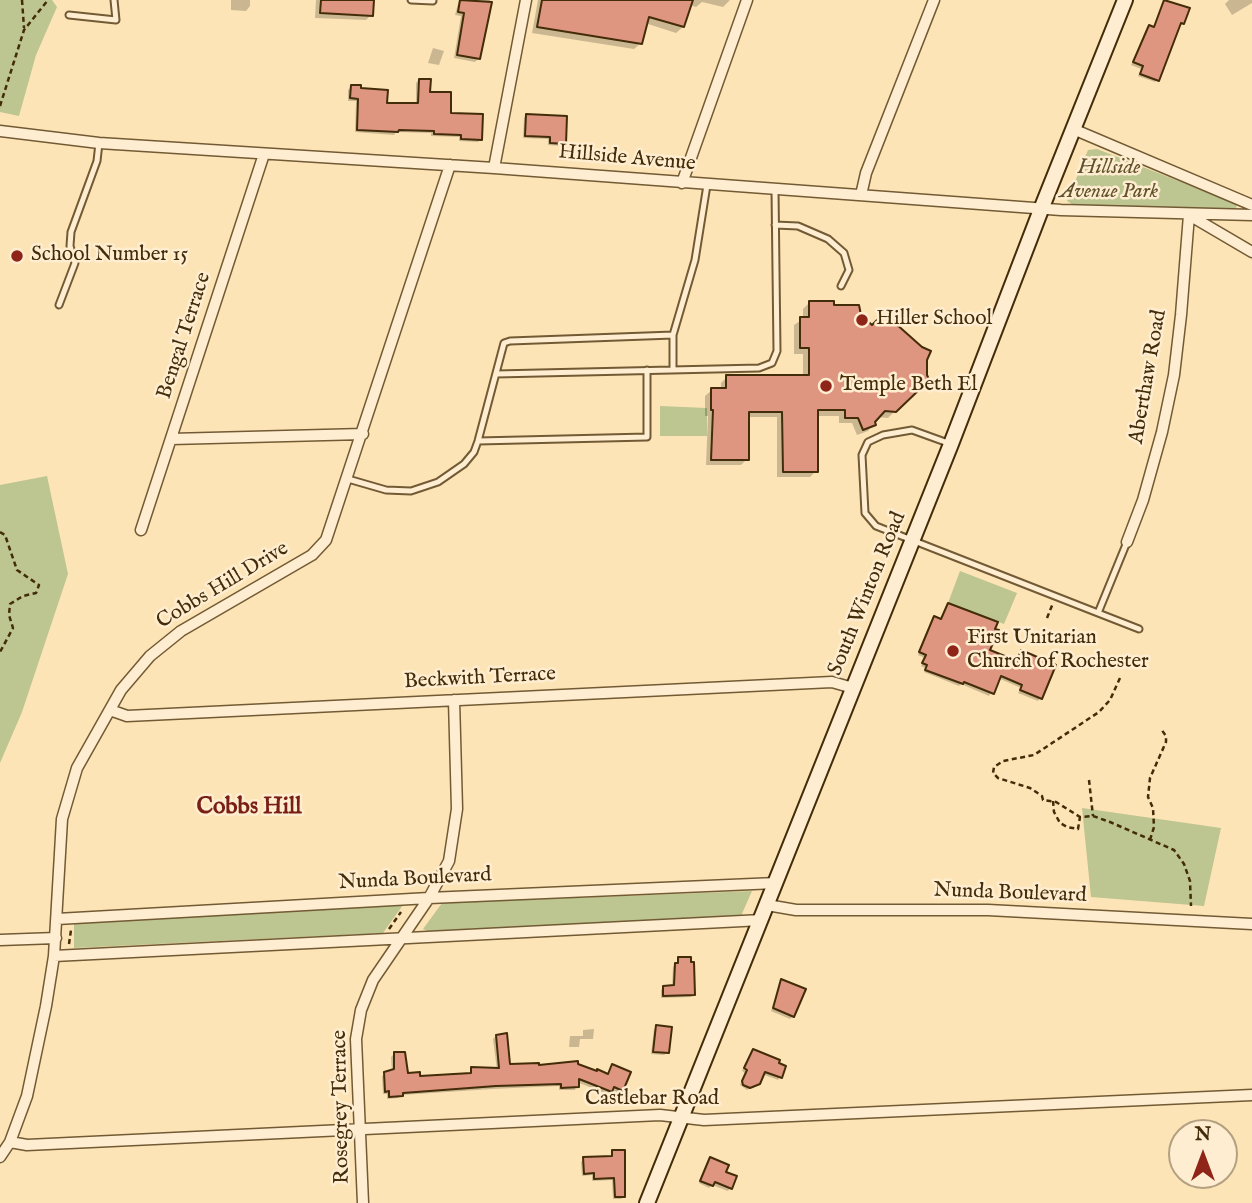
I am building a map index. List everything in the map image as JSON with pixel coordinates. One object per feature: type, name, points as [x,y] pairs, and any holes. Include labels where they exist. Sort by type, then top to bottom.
[{"type":"main road","name":"South Winton Road","points":[[647,1203],[768,905],[1125,0]]},
{"type":"street","points":[[494,168],[526,0]]},
{"type":"street","points":[[682,183],[747,0]]},
{"type":"street","points":[[861,195],[866,173],[934,0]]},
{"type":"street","points":[[1073,129],[1252,205]]},
{"type":"street","name":"Hillside Avenue","points":[[0,131],[99,142],[775,190],[1189,215],[1252,215]]},
{"type":"street","name":"Bengal Terrace","points":[[141,530],[264,154]]},
{"type":"street","name":"Cobbs Hill Drive","points":[[0,1157],[10,1142],[32,1076],[54,956],[62,819],[68,791],[88,745],[121,690],[136,670],[164,643],[320,548],[330,531],[348,479],[450,165]]},
{"type":"street","points":[[1189,215],[1252,252]]},
{"type":"street","name":"Aberthaw Road","points":[[1127,542],[1143,500],[1162,432],[1174,374],[1189,215]]},
{"type":"street","points":[[171,439],[363,433]]},
{"type":"street","name":"Beckwith Terrace","points":[[110,710],[127,716],[832,682],[853,688]]},
{"type":"street","name":"Rosegrey Terrace","points":[[363,1203],[356,1039],[361,1010],[373,980],[429,898],[449,861],[455,829],[457,786],[454,700]]},
{"type":"street","name":"Nunda Boulevard","points":[[57,919],[429,898],[776,883]]},
{"type":"street","name":"Nunda Boulevard","points":[[768,905],[796,910],[988,910],[1252,924]]},
{"type":"street","points":[[54,956],[762,920]]},
{"type":"street","points":[[0,940],[55,938]]},
{"type":"street","name":"Castlebar Road","points":[[10,1142],[27,1145],[660,1115],[704,1120],[1252,1096]]},
{"type":"lane","points":[[69,15],[116,20],[114,0]]},
{"type":"lane","points":[[411,0],[433,1]]},
{"type":"lane","points":[[59,305],[75,264],[70,246],[71,232],[97,161],[99,142]]},
{"type":"lane","points":[[673,369],[673,335],[695,260],[707,185]]},
{"type":"lane","points":[[496,374],[760,368],[772,363],[777,351],[775,190]]},
{"type":"lane","points":[[775,225],[798,226],[828,239],[844,253],[849,270],[841,286]]},
{"type":"lane","points":[[348,479],[386,490],[411,491],[438,482],[464,464],[474,452],[478,441],[504,343],[673,335]]},
{"type":"lane","points":[[478,441],[647,437],[647,370]]},
{"type":"lane","points":[[951,444],[912,429],[883,435],[868,442],[862,455],[865,513],[876,526],[1139,629]]},
{"type":"lane","points":[[1098,613],[1127,542]]},
{"type":"path","points":[[22,0],[24,30]]},
{"type":"path","points":[[0,106],[24,30],[48,0]]},
{"type":"path","points":[[0,652],[13,628],[9,615],[10,604],[23,596],[36,593],[39,585],[17,569],[2,535]]},
{"type":"path","points":[[1047,618],[1056,596]]},
{"type":"path","points":[[1120,678],[1110,700],[1099,712],[1034,755],[1003,761],[994,767],[993,773],[998,778],[1030,788],[1042,796],[1043,800],[1053,801],[1080,817],[1093,816],[1174,850],[1184,864],[1190,881],[1191,906]]},
{"type":"path","points":[[1150,840],[1154,827],[1153,808],[1148,797],[1150,778],[1166,742],[1166,736],[1161,729]]},
{"type":"path","points":[[1089,780],[1093,816]]},
{"type":"path","points":[[1053,801],[1054,812],[1060,823],[1077,829],[1080,817]]},
{"type":"path","points":[[387,931],[405,906]]},
{"type":"path","points":[[69,944],[72,923]]},
{"type":"green space","points":[[0,0],[52,0],[57,7],[36,55],[19,116],[0,112]]},
{"type":"green space","name":"Hillside Avenue Park","points":[[1097,149],[1237,204],[1236,209],[1157,210],[1072,204],[1067,201],[1088,150]]},
{"type":"green space","points":[[660,406],[707,408],[707,436],[660,436]]},
{"type":"green space","points":[[47,476],[68,574],[22,712],[0,763],[0,485]]},
{"type":"green space","points":[[960,571],[1017,593],[1004,624],[948,603]]},
{"type":"green space","points":[[1082,808],[1221,828],[1204,906],[1091,897]]},
{"type":"green space","points":[[752,891],[741,916],[428,931],[423,929],[442,903]]},
{"type":"green space","points":[[403,905],[383,933],[74,948],[74,923]]},
{"type":"building","points":[[321,0],[374,0],[373,16],[320,13]]},
{"type":"building","points":[[460,0],[492,2],[480,59],[457,55],[464,13],[458,12]]},
{"type":"building","points":[[542,0],[693,0],[684,27],[649,17],[642,44],[537,27]]},
{"type":"building","points":[[1164,0],[1190,8],[1184,24],[1181,23],[1159,81],[1140,74],[1143,66],[1133,62],[1149,25],[1154,27]]},
{"type":"building","points":[[419,79],[431,79],[430,92],[451,92],[451,113],[483,114],[482,140],[461,139],[461,135],[434,134],[434,131],[357,130],[358,99],[350,98],[351,85],[388,90],[387,103],[418,103]]},
{"type":"building","points":[[526,114],[567,116],[566,144],[550,143],[550,137],[525,136]]},
{"type":"building","name":"Temple Beth El","points":[[809,301],[859,305],[861,315],[872,325],[879,318],[884,323],[895,323],[922,347],[931,351],[927,360],[927,375],[931,384],[921,388],[896,412],[885,411],[875,422],[876,425],[863,430],[858,418],[845,418],[845,410],[818,410],[818,472],[783,472],[782,412],[749,412],[749,460],[711,460],[711,388],[726,388],[726,375],[809,375],[809,348],[800,348],[800,317],[809,317]]},
{"type":"building","name":"First Unitarian Church of Rochester","points":[[948,603],[998,622],[995,629],[999,630],[990,650],[1017,661],[1021,650],[1056,665],[1042,699],[1020,690],[1022,685],[1001,676],[994,694],[925,670],[927,665],[922,663],[926,655],[919,652],[934,616],[941,619]]},
{"type":"building","points":[[678,957],[691,957],[691,962],[694,962],[695,995],[663,996],[663,986],[674,985],[675,963],[678,963]]},
{"type":"building","points":[[781,979],[806,989],[794,1017],[773,1008]]},
{"type":"building","points":[[656,1025],[672,1027],[669,1053],[653,1052]]},
{"type":"building","points":[[507,1033],[510,1064],[539,1065],[578,1061],[578,1064],[608,1074],[612,1064],[631,1072],[623,1091],[614,1087],[612,1092],[579,1079],[579,1087],[561,1088],[561,1084],[496,1086],[403,1093],[403,1096],[389,1097],[389,1091],[385,1092],[384,1072],[394,1069],[394,1052],[405,1052],[408,1073],[420,1072],[420,1076],[471,1073],[471,1067],[499,1068],[496,1035]]},
{"type":"building","points":[[753,1049],[780,1060],[779,1063],[786,1066],[782,1078],[765,1072],[760,1084],[750,1088],[743,1085],[747,1070],[744,1068]]},
{"type":"building","points":[[612,1150],[625,1150],[625,1197],[615,1197],[614,1178],[594,1179],[594,1173],[584,1174],[583,1157],[612,1156]]},
{"type":"building","points":[[710,1157],[729,1165],[726,1172],[737,1176],[732,1189],[715,1182],[713,1186],[700,1181]]},
{"type":"place","name":"School Number 15","points":[[17,256]]},
{"type":"place","name":"Hiller School","points":[[862,320]]},
{"type":"place","name":"Temple Beth El","points":[[826,386]]},
{"type":"place","name":"First Unitarian Church of Rochester","points":[[953,651]]},
{"type":"district","name":"Cobbs Hill","points":[[249,808]]}]
